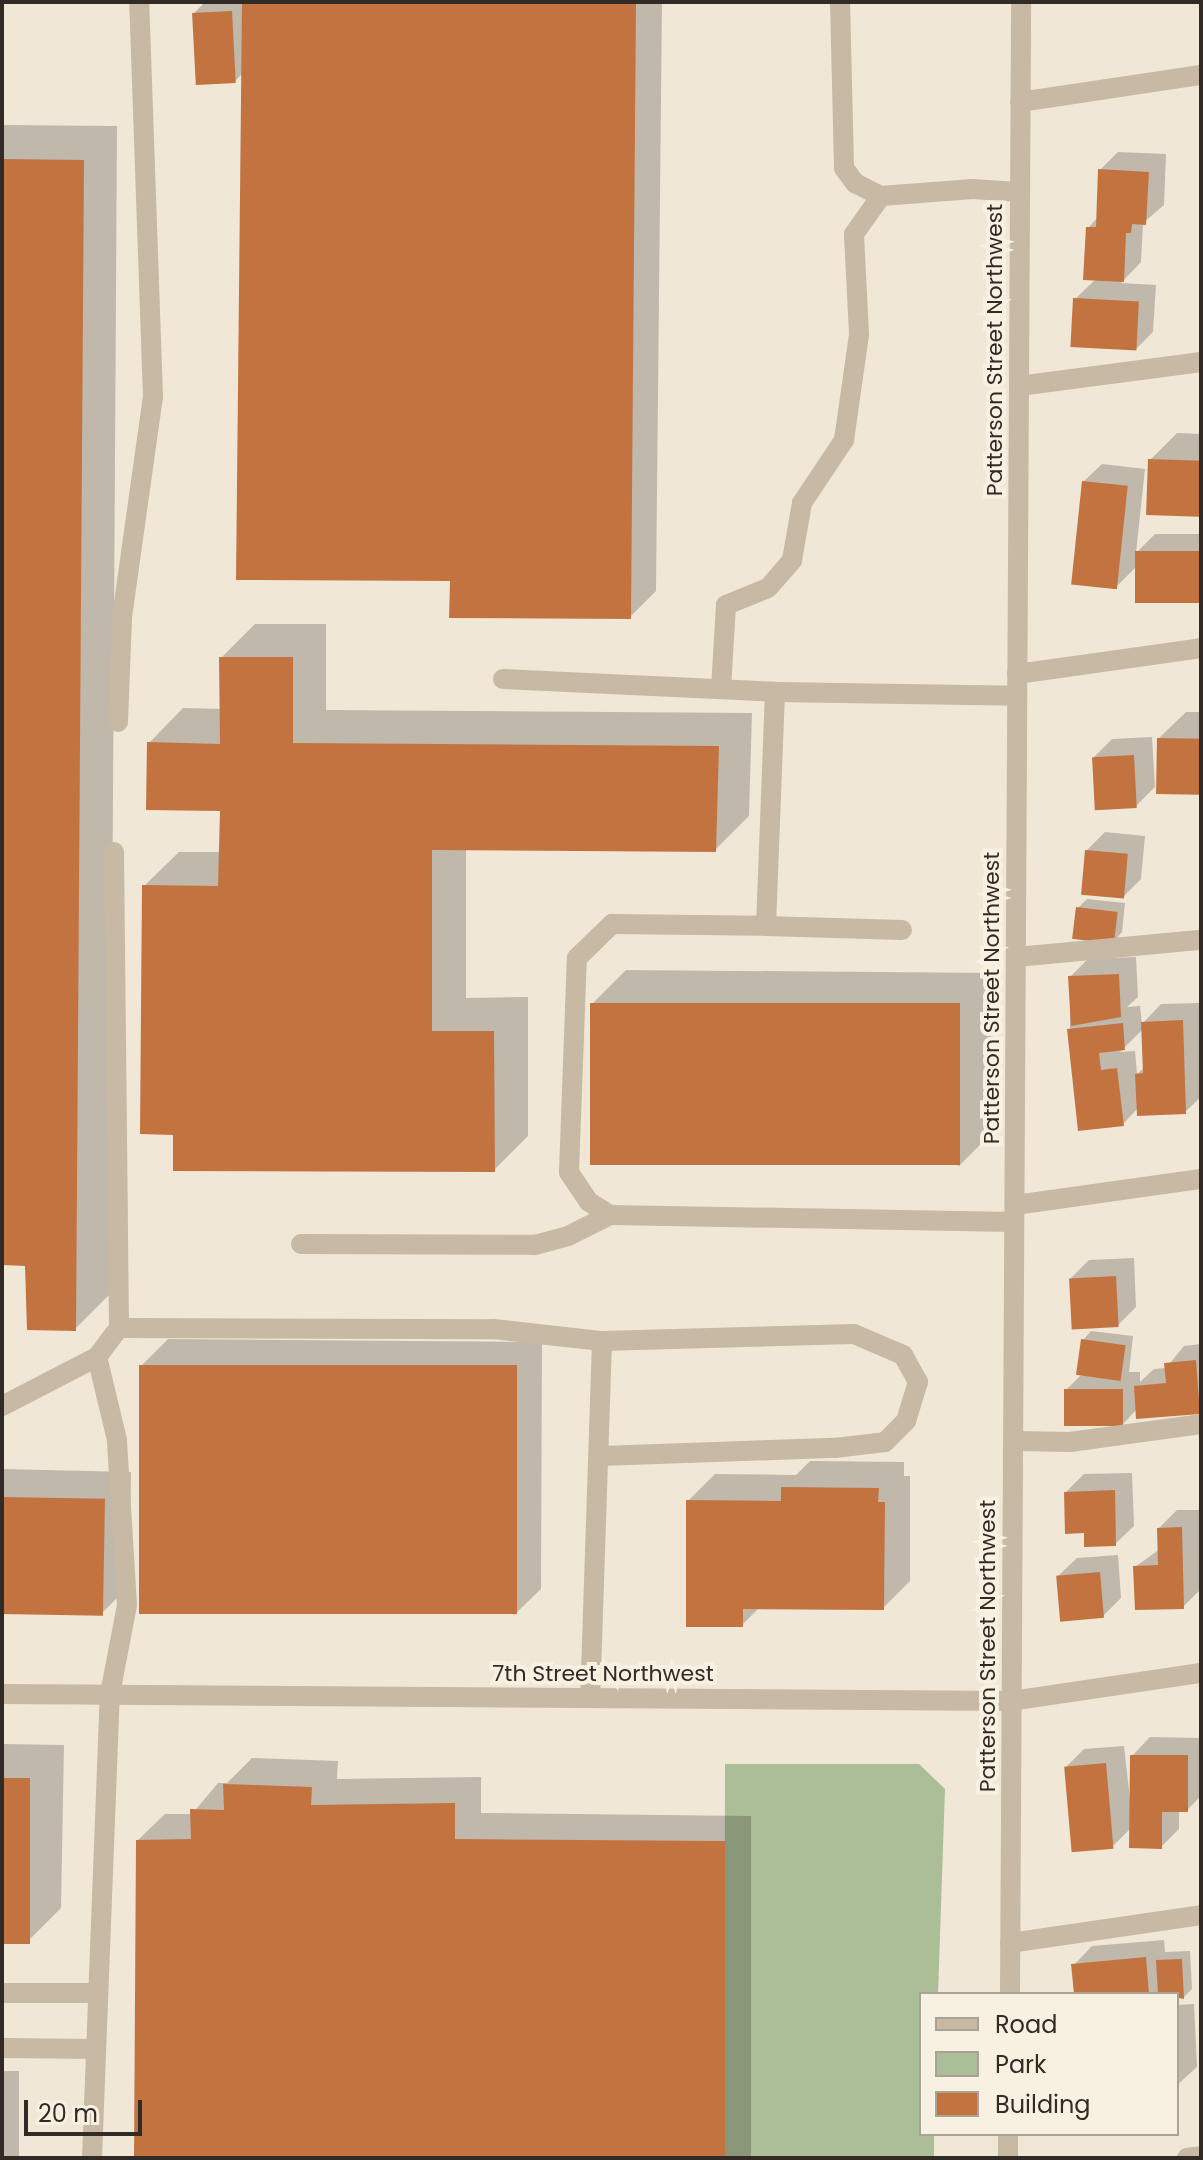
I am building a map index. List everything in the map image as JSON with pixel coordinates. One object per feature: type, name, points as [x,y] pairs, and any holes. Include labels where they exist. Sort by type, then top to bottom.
[{"type":"street","points":[[118,722],[122,617],[153,397],[139,2]]},
{"type":"street","points":[[840,2],[844,168],[855,183],[881,196],[973,189],[1020,192]]},
{"type":"street","name":"Patterson Street Northwest","points":[[1010,1992],[1021,2]]},
{"type":"street","points":[[1020,102],[1201,75]]},
{"type":"street","points":[[721,689],[726,605],[768,588],[792,560],[802,503],[844,440],[859,334],[854,234],[881,196]]},
{"type":"street","points":[[1019,386],[1201,362]]},
{"type":"street","points":[[1017,674],[1201,648]]},
{"type":"street","points":[[503,679],[775,692],[1017,696]]},
{"type":"street","points":[[766,926],[775,692]]},
{"type":"street","points":[[2,1406],[97,1357],[119,1328],[114,852]]},
{"type":"street","points":[[610,1215],[589,1202],[569,1172],[577,958],[612,924],[902,930]]},
{"type":"street","points":[[1016,957],[1201,940]]},
{"type":"street","points":[[301,1244],[535,1245],[568,1236],[610,1215],[1014,1214],[1201,1179]]},
{"type":"street","points":[[119,1328],[493,1329],[602,1341],[854,1334],[903,1355],[918,1382],[906,1421],[885,1442],[835,1448],[601,1456]]},
{"type":"street","points":[[590,1698],[601,1456],[602,1341]]},
{"type":"street","points":[[92,2158],[110,1694],[127,1605],[117,1440],[97,1357]]},
{"type":"street","points":[[1013,1441],[1070,1442],[1201,1424]]},
{"type":"street","name":"7th Street Northwest","points":[[2,1694],[1011,1701],[1201,1673]]},
{"type":"street","points":[[1010,1943],[1201,1915]]},
{"type":"street","points":[[2,1993],[98,1993]]},
{"type":"street","points":[[2,2048],[96,2049]]},
{"type":"street","points":[[1008,2136],[1008,2158]]},
{"type":"street","points":[[1187,2158],[1201,2156]]},
{"type":"green space","points":[[725,1764],[919,1764],[945,1789],[938,1992],[919,1992],[919,2136],[934,2136],[934,2158],[724,2158]]},
{"type":"building","points":[[242,2],[636,2],[631,619],[449,618],[450,581],[236,580]]},
{"type":"building","points":[[232,11],[236,83],[196,85],[192,13]]},
{"type":"building","points":[[2,159],[84,160],[76,1331],[27,1330],[25,1266],[2,1265]]},
{"type":"building","points":[[1098,169],[1149,172],[1146,225],[1132,224],[1131,233],[1126,233],[1124,282],[1083,280],[1086,227],[1096,227]]},
{"type":"building","points":[[1073,298],[1139,301],[1136,350],[1070,347]]},
{"type":"building","points":[[1148,459],[1201,461],[1199,517],[1146,515]]},
{"type":"building","points":[[1082,481],[1128,486],[1117,589],[1071,584]]},
{"type":"building","points":[[1135,551],[1199,551],[1199,603],[1135,603]]},
{"type":"building","points":[[219,657],[293,657],[293,743],[719,746],[716,852],[432,850],[432,1031],[494,1031],[495,1172],[173,1171],[173,1135],[140,1134],[142,885],[218,886],[220,811],[146,810],[147,742],[220,744]]},
{"type":"building","points":[[1157,738],[1201,739],[1200,795],[1156,794]]},
{"type":"building","points":[[1134,755],[1137,808],[1095,810],[1092,757]]},
{"type":"building","points":[[1085,850],[1128,854],[1124,899],[1081,895]]},
{"type":"building","points":[[1076,907],[1118,912],[1114,944],[1072,939]]},
{"type":"building","points":[[1119,974],[1121,1017],[1071,1026],[1068,976]]},
{"type":"building","points":[[590,1003],[960,1003],[960,1165],[590,1165]]},
{"type":"building","points":[[1183,1020],[1186,1114],[1137,1116],[1135,1074],[1143,1073],[1141,1022]]},
{"type":"building","points":[[1123,1023],[1125,1050],[1099,1053],[1101,1070],[1117,1068],[1124,1126],[1078,1131],[1067,1029]]},
{"type":"building","points":[[1116,1276],[1119,1327],[1072,1329],[1069,1278]]},
{"type":"building","points":[[1081,1339],[1126,1345],[1121,1381],[1076,1375]]},
{"type":"building","points":[[1196,1360],[1200,1414],[1136,1419],[1134,1386],[1166,1383],[1164,1363]]},
{"type":"building","points":[[139,1365],[517,1365],[517,1614],[139,1614]]},
{"type":"building","points":[[1064,1389],[1123,1389],[1123,1426],[1064,1426]]},
{"type":"building","points":[[781,1487],[879,1488],[878,1502],[885,1502],[884,1610],[743,1609],[743,1627],[686,1627],[686,1500],[781,1501]]},
{"type":"building","points":[[1115,1490],[1116,1546],[1084,1547],[1084,1533],[1065,1534],[1064,1492]]},
{"type":"building","points":[[2,1497],[105,1499],[103,1616],[2,1614]]},
{"type":"building","points":[[1182,1527],[1184,1609],[1135,1610],[1133,1566],[1158,1565],[1157,1528]]},
{"type":"building","points":[[1100,1572],[1104,1618],[1060,1622],[1056,1576]]},
{"type":"building","points":[[1130,1755],[1188,1755],[1188,1812],[1162,1812],[1162,1849],[1129,1848]]},
{"type":"building","points":[[1106,1763],[1113,1849],[1072,1852],[1064,1767]]},
{"type":"building","points":[[2,1778],[30,1778],[30,1944],[2,1944]]},
{"type":"building","points":[[223,1784],[312,1787],[311,1805],[455,1803],[455,1839],[725,1841],[725,2158],[134,2158],[136,1840],[191,1839],[190,1809],[224,1810]]},
{"type":"building","points":[[1146,1957],[1149,1992],[1074,1992],[1071,1964]]},
{"type":"building","points":[[1182,1959],[1184,1999],[1179,1998],[1179,1992],[1158,1992],[1156,1960]]}]
